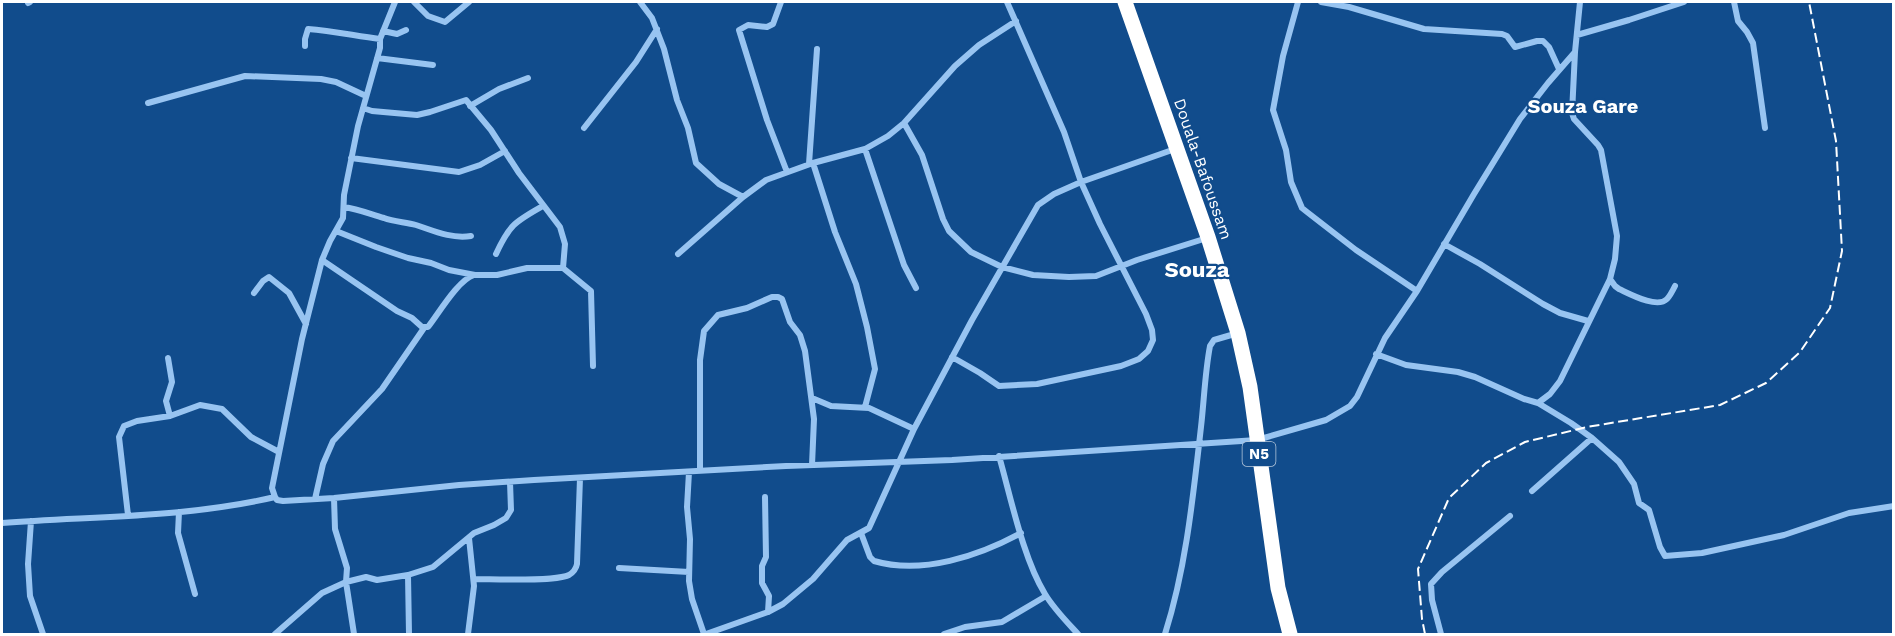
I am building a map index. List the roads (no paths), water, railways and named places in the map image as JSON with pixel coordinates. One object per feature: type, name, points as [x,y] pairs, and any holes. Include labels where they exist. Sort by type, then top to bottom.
[{"type":"highway","name":"Douala-Bafoussam","points":[[1125,2],[1208,237],[1238,333],[1245,363],[1278,588],[1290,634]]},
{"type":"street","points":[[395,2],[380,39],[380,48],[363,108],[344,195],[343,218],[322,260],[296,366],[272,488],[277,500],[334,498],[510,482],[700,470],[999,456],[1257,440],[1326,420],[1350,406],[1360,392],[1376,354],[1417,291],[1520,119],[1575,52]]},
{"type":"street","points":[[414,2],[428,16],[445,22],[469,2]]},
{"type":"street","points":[[640,2],[657,29],[696,163],[719,184],[743,197]]},
{"type":"street","points":[[781,2],[773,24],[767,27],[748,25],[739,30],[767,120],[787,172]]},
{"type":"street","points":[[952,357],[1001,387],[1063,380],[1121,366],[1138,359],[1148,351],[1152,344],[1152,330],[1081,182],[1064,132],[1007,2]]},
{"type":"street","points":[[1298,2],[1283,56],[1273,110],[1285,144],[1291,182],[1298,199],[1306,212],[1356,250],[1417,291]]},
{"type":"street","points":[[1321,2],[1349,7],[1424,29],[1502,34],[1507,36],[1515,46],[1543,41],[1549,47],[1559,69]]},
{"type":"street","points":[[1538,403],[1550,394],[1560,381],[1578,345],[1610,279],[1616,246],[1615,220],[1601,150],[1574,119],[1572,113],[1580,2]]},
{"type":"street","points":[[1577,34],[1629,21],[1684,2]]},
{"type":"street","points":[[1734,2],[1738,21],[1751,38],[1754,48],[1765,128]]},
{"type":"street","points":[[678,254],[766,180],[811,164],[865,149],[888,136],[904,123],[955,66],[979,45],[1016,21]]},
{"type":"street","points":[[305,46],[308,29],[380,39]]},
{"type":"street","points":[[584,128],[636,62],[657,29]]},
{"type":"street","points":[[383,31],[397,34],[406,30]]},
{"type":"street","points":[[817,49],[811,164],[856,284],[867,327],[875,369],[865,407]]},
{"type":"street","points":[[377,58],[433,65]]},
{"type":"street","points":[[148,103],[245,76],[321,79],[336,82],[366,96]]},
{"type":"street","points":[[470,106],[499,89],[528,78]]},
{"type":"street","points":[[363,108],[411,115],[430,112],[466,100],[491,130],[519,173],[560,227],[565,244],[563,268]]},
{"type":"street","points":[[904,123],[922,155],[943,219],[950,231],[971,252],[1002,267],[1033,275],[1084,277],[1101,275],[1208,237]]},
{"type":"street","points":[[689,472],[689,572],[693,599],[705,634],[768,612],[796,595],[813,579],[846,540],[869,528],[914,429],[1002,267],[1038,206],[1054,194],[1081,182],[1177,148]]},
{"type":"street","points":[[865,149],[904,266],[916,288]]},
{"type":"street","points":[[351,158],[459,172],[480,165],[505,151]]},
{"type":"street","points":[[496,254],[515,223],[543,206]]},
{"type":"street","points":[[344,207],[443,234],[471,236]]},
{"type":"street","points":[[336,231],[408,258],[450,270],[497,275],[528,267],[563,268],[591,291],[593,366]]},
{"type":"street","points":[[1444,244],[1543,304],[1560,313],[1588,321]]},
{"type":"street","points":[[322,260],[424,328]]},
{"type":"street","points":[[315,499],[322,464],[333,441],[382,389],[424,328],[429,327],[464,282],[475,274]]},
{"type":"street","points":[[254,293],[269,277],[289,293],[306,324]]},
{"type":"street","points":[[1610,279],[1619,289],[1653,303],[1668,299],[1675,286]]},
{"type":"street","points":[[700,470],[700,360],[704,331],[718,315],[747,308],[772,297],[782,299],[790,321],[800,335],[803,344],[812,398],[814,438],[812,465]]},
{"type":"street","points":[[1165,634],[1182,569],[1210,346],[1214,340],[1238,333]]},
{"type":"street","points":[[1376,354],[1406,365],[1458,372],[1475,377],[1538,403],[1571,423],[1592,438],[1630,476],[1637,490],[1639,503],[1649,510],[1665,556],[1702,553],[1726,548],[1784,535],[1849,513],[1893,506]]},
{"type":"street","points":[[168,358],[171,382],[166,401],[170,416]]},
{"type":"street","points":[[812,398],[831,406],[865,407],[875,410],[914,429]]},
{"type":"street","points":[[128,515],[119,437],[124,426],[137,420],[170,416],[200,405],[222,409],[251,437],[279,452]]},
{"type":"street","points":[[1532,491],[1592,438]]},
{"type":"street","points":[[999,456],[1021,533],[1046,596],[1078,634]]},
{"type":"street","points":[[474,579],[553,578],[572,574],[576,568],[580,478]]},
{"type":"street","points":[[275,634],[322,593],[346,582],[366,577],[377,580],[408,575],[433,567],[474,533],[501,522],[509,514],[512,502],[510,482]]},
{"type":"street","points":[[2,523],[179,512],[238,506],[275,497]]},
{"type":"street","points":[[765,497],[766,557],[762,566],[762,583],[769,596],[768,612]]},
{"type":"street","points":[[334,498],[335,529],[346,568],[354,634]]},
{"type":"street","points":[[179,512],[178,533],[195,594]]},
{"type":"street","points":[[1441,634],[1432,600],[1431,584],[1442,572],[1510,516]]},
{"type":"street","points":[[31,521],[28,564],[30,596],[43,634]]},
{"type":"street","points":[[861,533],[870,557],[874,561],[915,566],[980,552],[1021,533]]},
{"type":"street","points":[[468,634],[474,579],[469,538]]},
{"type":"street","points":[[619,568],[689,572]]},
{"type":"street","points":[[408,575],[409,634]]},
{"type":"street","points":[[944,634],[965,627],[1002,622],[1046,596]]},
{"type":"railway","points":[[1425,634],[1418,569],[1449,498],[1486,463],[1525,442],[1587,427],[1720,405],[1766,383],[1800,352],[1830,308],[1842,251],[1836,141],[1809,2]]},
{"type":"district","name":"Souza Gare","points":[[1583,106]]},
{"type":"district","name":"Souza","points":[[1197,269]]}]
